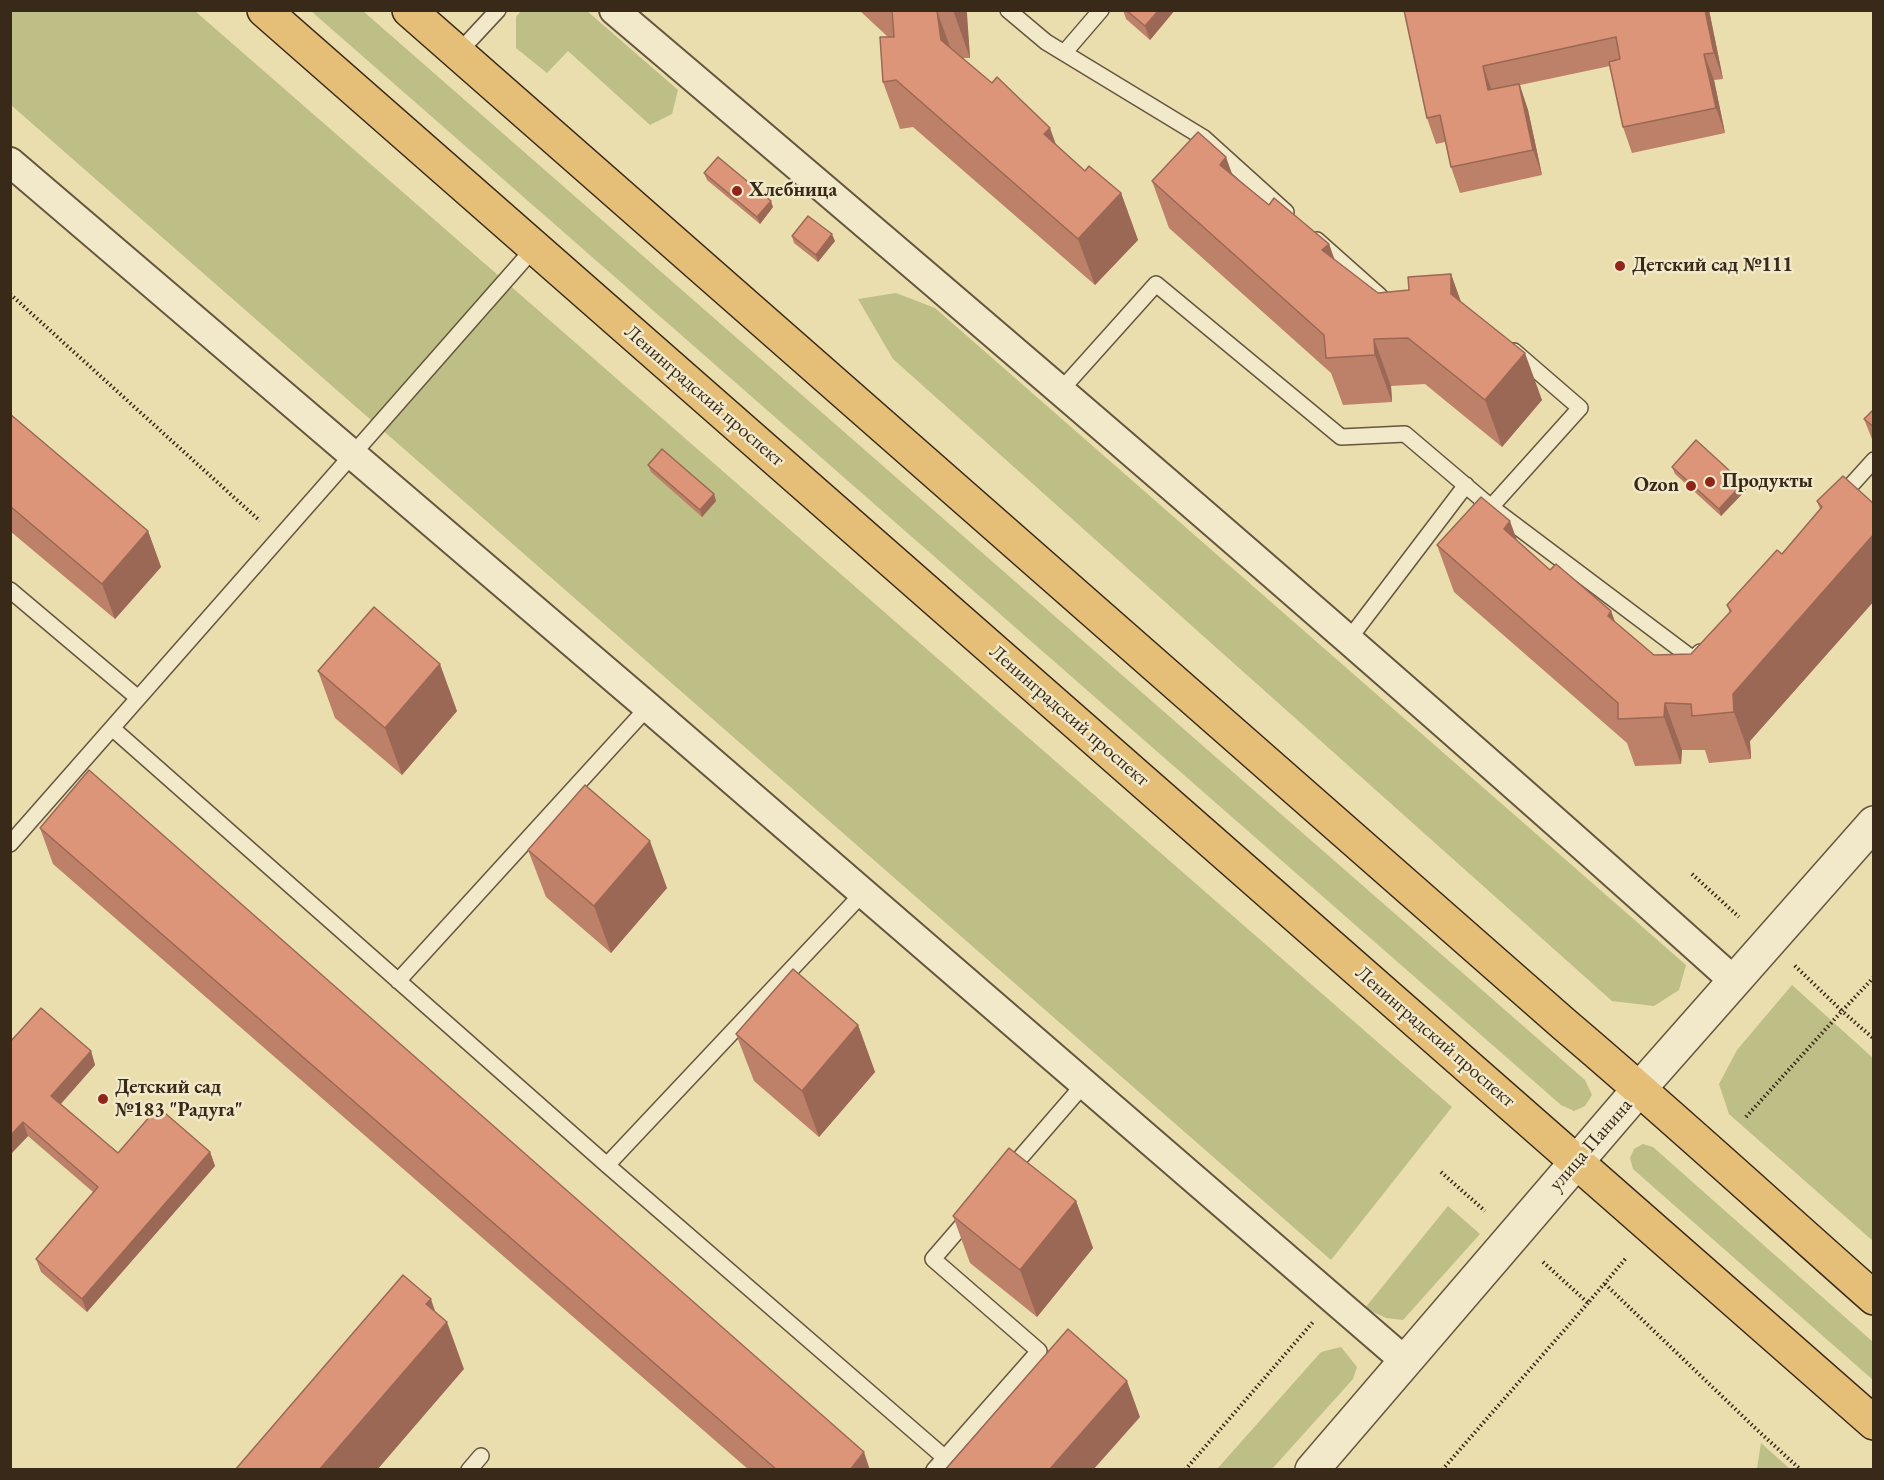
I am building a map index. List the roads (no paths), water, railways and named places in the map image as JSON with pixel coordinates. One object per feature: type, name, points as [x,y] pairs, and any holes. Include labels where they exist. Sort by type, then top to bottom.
[{"type":"main road","name":"Ленинградский проспект","points":[[264,10],[1874,1423]]},
{"type":"main road","points":[[409,10],[1565,1026],[1640,1088],[1874,1298]]},
{"type":"street","points":[[614,10],[1349,639],[1734,981]]},
{"type":"street","points":[[10,162],[648,707],[1404,1361]]},
{"type":"street","name":"улица Панина","points":[[1312,1470],[1640,1088],[1874,823]]},
{"type":"lane","points":[[458,53],[498,10]]},
{"type":"lane","points":[[1008,10],[1046,42],[1204,138],[1390,305]]},
{"type":"lane","points":[[1064,53],[1101,10]]},
{"type":"lane","points":[[10,844],[535,247]]},
{"type":"lane","points":[[1060,390],[1156,284],[1341,437],[1405,434],[1491,507],[1693,659],[1709,642]]},
{"type":"lane","points":[[1491,507],[1580,408],[1499,339]]},
{"type":"lane","points":[[1859,505],[1841,496],[1874,460]]},
{"type":"lane","points":[[1349,639],[1466,485]]},
{"type":"lane","points":[[10,590],[138,698]]},
{"type":"lane","points":[[398,981],[648,707]]},
{"type":"lane","points":[[112,728],[607,1165],[944,1457]]},
{"type":"lane","points":[[607,1165],[863,893]]},
{"type":"lane","points":[[1001,1180],[1085,1083]]},
{"type":"lane","points":[[934,1470],[1039,1351],[933,1259],[978,1206]]},
{"type":"lane","points":[[469,1470],[482,1456]]},
{"type":"place","name":"Хлебница","points":[[737,191]]},
{"type":"place","name":"Детский сад №111","points":[[1620,266]]},
{"type":"place","name":"Продукты","points":[[1710,482]]},
{"type":"place","name":"Ozon","points":[[1691,486]]},
{"type":"place","name":"Детский сад №183 \"Радуга\"","points":[[103,1099]]}]
